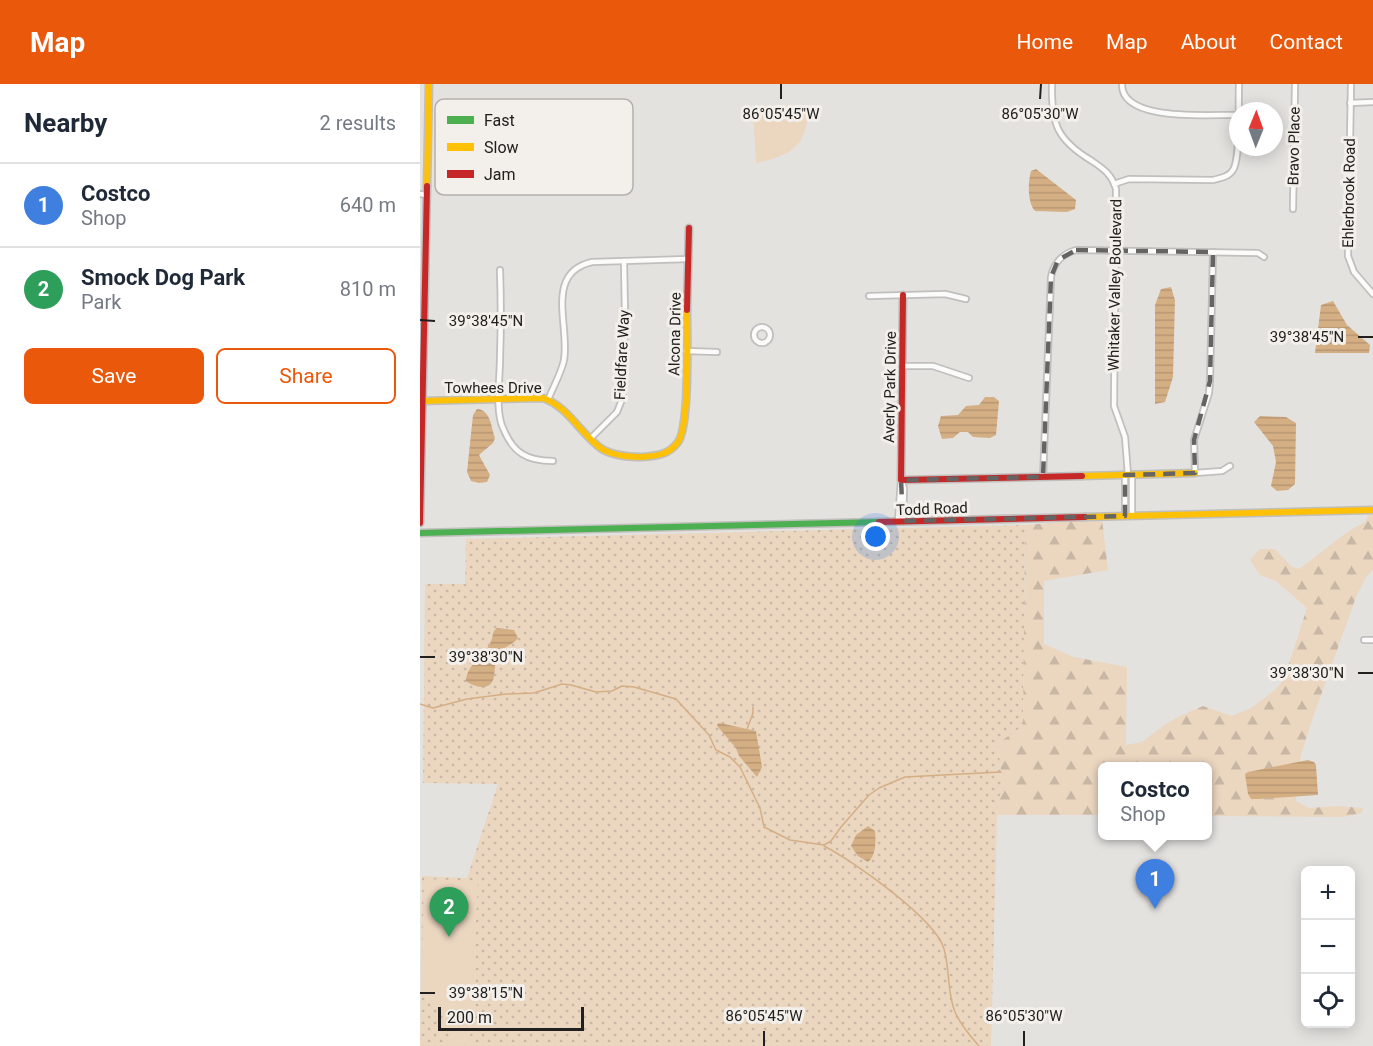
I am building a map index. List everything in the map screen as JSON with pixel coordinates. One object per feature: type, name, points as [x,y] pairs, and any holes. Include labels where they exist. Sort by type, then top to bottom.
[{"type":"street","points":[[420,523],[423,195],[429,84]]},
{"type":"street","name":"Whitaker Valley Boulevard","points":[[1052,84],[1052,115],[1060,134],[1076,152],[1106,171],[1117,194],[1114,406],[1125,437],[1129,516]]},
{"type":"street","points":[[1122,84],[1126,97],[1134,106],[1145,111],[1229,115]]},
{"type":"street","points":[[1238,102],[1239,84]]},
{"type":"street","name":"Bravo Place","points":[[1293,209],[1295,84]]},
{"type":"street","name":"Ehlerbrook Road","points":[[1351,84],[1348,256],[1354,272],[1373,294]]},
{"type":"street","points":[[1350,103],[1373,102]]},
{"type":"street","points":[[1114,184],[1129,179],[1213,180],[1230,173],[1235,167],[1237,156]]},
{"type":"street","points":[[1230,173],[1236,180]]},
{"type":"street","name":"Alcona Drive","points":[[681,439],[685,425],[689,228]]},
{"type":"street","points":[[1043,477],[1053,269],[1058,260],[1076,250],[1258,253],[1264,257]]},
{"type":"street","points":[[1195,472],[1194,440],[1209,387],[1213,252]]},
{"type":"street","points":[[548,400],[564,358],[564,287],[569,275],[576,268],[592,262],[688,259]]},
{"type":"street","name":"Fieldfare Way","points":[[591,438],[617,412],[622,400],[624,261]]},
{"type":"street","points":[[500,270],[502,426],[516,449],[532,459],[553,460]]},
{"type":"street","points":[[869,296],[947,294],[966,299]]},
{"type":"street","name":"Averly Park Drive","points":[[901,521],[904,488],[901,480],[903,295]]},
{"type":"street","points":[[686,351],[717,352]]},
{"type":"street","points":[[902,366],[933,366],[969,378]]},
{"type":"street","name":"Towhees Drive","points":[[422,400],[540,398],[548,400],[558,406],[606,452],[623,457],[663,454],[674,448],[681,439]]},
{"type":"street","points":[[901,480],[1128,475],[1222,471],[1230,466]]},
{"type":"street","name":"Todd Road","points":[[420,533],[1373,510]]},
{"type":"street","points":[[1364,640],[1373,640]]},
{"type":"highlighted area","points":[[1076,250],[1213,252],[1210,381],[1194,440],[1195,473],[1125,475],[1125,516],[903,521],[901,480],[1043,477],[1051,277],[1058,260]]},
{"type":"green space","points":[[759,105],[809,105],[805,130],[796,146],[780,156],[756,163],[753,111]]},
{"type":"green space","points":[[1369,514],[1373,514],[1373,570],[1366,577],[1356,597],[1310,726],[1301,755],[1296,801],[1309,808],[1337,806],[1363,808],[1362,813],[1343,817],[1212,816],[1212,762],[1098,762],[1098,815],[997,815],[1002,781],[998,743],[1023,726],[1025,525],[1102,519],[1108,570],[1044,581],[1044,644],[1074,657],[1127,667],[1126,745],[1142,742],[1164,725],[1203,706],[1232,716],[1251,708],[1275,690],[1284,679],[1307,608],[1276,581],[1260,575],[1250,560],[1260,549],[1275,549],[1291,566],[1299,569],[1339,538],[1365,522]]},
{"type":"green space","points":[[1025,525],[1023,726],[998,743],[1002,781],[997,815],[991,1046],[420,1046],[422,876],[467,878],[498,784],[423,783],[425,584],[465,584],[466,539]]},
{"type":"green space","points":[[424,879],[478,881],[470,1045],[452,1046],[444,1015],[435,1003],[421,992]]},
{"type":"shaded area","points":[[1036,169],[1076,200],[1075,209],[1067,212],[1035,211],[1029,197],[1029,186],[1031,171]]},
{"type":"shaded area","points":[[1171,287],[1175,300],[1173,377],[1165,402],[1155,404],[1155,305],[1161,289]]},
{"type":"shaded area","points":[[1333,301],[1347,325],[1370,345],[1369,353],[1315,353],[1321,305]]},
{"type":"shaded area","points":[[985,397],[994,397],[999,401],[996,435],[990,438],[973,437],[968,432],[960,432],[953,438],[942,439],[938,426],[941,416],[958,415],[966,406],[979,405]]},
{"type":"shaded area","points":[[477,409],[482,410],[488,416],[495,438],[493,443],[479,455],[490,475],[487,482],[479,483],[471,481],[467,472],[473,415]]},
{"type":"shaded area","points":[[1260,416],[1286,417],[1296,423],[1295,484],[1288,490],[1277,491],[1271,486],[1276,462],[1273,446],[1254,422]]},
{"type":"shaded area","points":[[497,628],[514,630],[518,638],[499,653],[490,685],[479,687],[472,685],[466,681],[469,669],[488,647]]},
{"type":"shaded area","points":[[717,724],[756,731],[762,767],[757,777],[718,727]]},
{"type":"shaded area","points":[[1308,760],[1316,765],[1318,795],[1251,799],[1245,774]]},
{"type":"shaded area","points":[[868,826],[875,831],[875,839],[874,852],[868,862],[858,856],[851,846],[856,835]]},
{"type":"waterway","points":[[420,704],[433,708],[467,699],[534,693],[562,684],[596,692],[612,691],[622,686],[634,687],[676,699],[709,735],[716,750],[730,757],[740,767],[760,808],[764,827],[790,840],[824,845],[831,841],[869,795],[905,777],[1001,772]]},
{"type":"waterway","points":[[747,729],[753,707]]},
{"type":"waterway","points":[[824,846],[854,864],[892,892],[926,922],[938,937],[946,957],[955,1012],[979,1046]]},
{"type":"traffic: fast","points":[[420,533],[879,522]]},
{"type":"traffic: slow","points":[[427,186],[429,84]]},
{"type":"traffic: slow","points":[[422,401],[543,398],[567,414],[602,449],[616,455],[632,457],[662,454],[671,450],[682,433],[687,379],[687,310]]},
{"type":"traffic: slow","points":[[1082,476],[1195,473]]},
{"type":"traffic: slow","points":[[1085,517],[1373,510]]},
{"type":"traffic: jam","points":[[420,523],[427,186]]},
{"type":"traffic: jam","points":[[687,310],[689,228]]},
{"type":"traffic: jam","points":[[903,295],[901,480],[1082,476]]},
{"type":"traffic: jam","points":[[879,522],[1085,517]]},
{"type":"place","name":"Costco","points":[[1155,909]]},
{"type":"place","name":"Smock Dog Park","points":[[449,937]]}]
